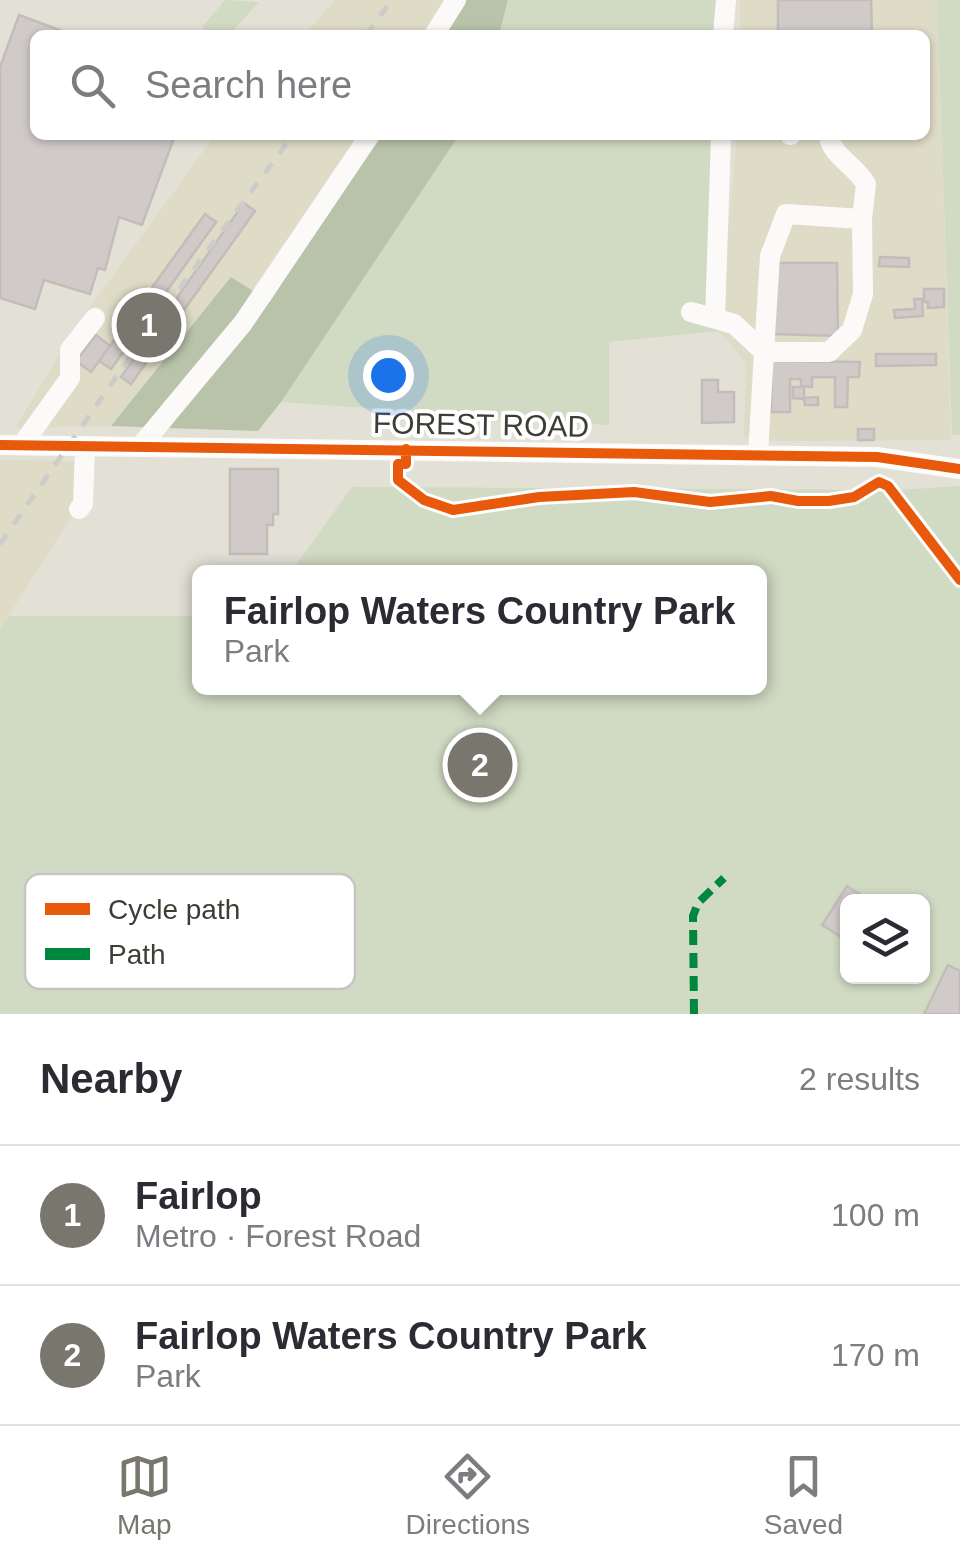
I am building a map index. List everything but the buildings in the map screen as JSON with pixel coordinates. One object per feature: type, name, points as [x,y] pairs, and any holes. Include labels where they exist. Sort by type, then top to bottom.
[{"type":"street","points":[[437,30],[456,0]]},
{"type":"street","points":[[723,30],[726,0]]},
{"type":"street","points":[[140,447],[243,322],[367,140]]},
{"type":"street","points":[[715,319],[721,140]]},
{"type":"street","points":[[691,312],[734,324],[764,352],[830,352],[852,330],[864,294],[862,220],[866,184],[834,150],[830,140]]},
{"type":"street","points":[[758,455],[770,256],[786,214],[862,220]]},
{"type":"street","points":[[22,446],[70,378],[70,350],[95,318]]},
{"type":"street","name":"FOREST ROAD","points":[[0,445],[878,457],[960,470]]},
{"type":"street","points":[[79,509],[83,504],[85,446]]},
{"type":"shaded area","points":[[335,0],[504,0],[495,30],[308,30]]},
{"type":"shaded area","points":[[740,0],[937,0],[951,440],[777,441],[744,437],[746,363],[719,331],[737,140],[930,140],[930,30],[740,30]]},
{"type":"shaded area","points":[[211,140],[435,140],[211,429],[15,428],[80,321]]},
{"type":"shaded area","points":[[0,460],[83,461],[79,505],[0,629]]},
{"type":"green space","points":[[225,0],[259,2],[234,30],[202,27]]},
{"type":"green space","points":[[462,0],[508,0],[500,30],[443,30]]},
{"type":"green space","points":[[508,0],[726,0],[725,30],[500,30]]},
{"type":"green space","points":[[937,0],[960,0],[960,435],[952,435]]},
{"type":"green space","points":[[373,140],[456,140],[258,431],[111,426],[231,277],[270,302]]},
{"type":"green space","points":[[456,140],[723,140],[719,331],[609,342],[609,425],[281,402]]},
{"type":"green space","points":[[960,486],[960,1014],[0,1014],[0,629],[9,616],[192,616],[192,695],[767,695],[767,565],[296,565],[352,487],[900,490]]},
{"type":"railway","points":[[370,30],[392,0]]},
{"type":"railway","points":[[0,544],[151,327],[289,140]]},
{"type":"marked path","points":[[694,1014],[693,916],[698,903],[724,878]]},
{"type":"cycle path","points":[[0,445],[877,457],[960,469]]},
{"type":"cycle path","points":[[406,449],[406,464],[398,464],[398,480],[424,500],[453,510],[539,497],[634,492],[710,502],[771,496],[829,501],[854,497],[879,482],[888,486],[960,580]]},
{"type":"place","name":"Fairlop","points":[[149,325]]},
{"type":"place","name":"Fairlop Waters Country Park","points":[[480,765]]}]
